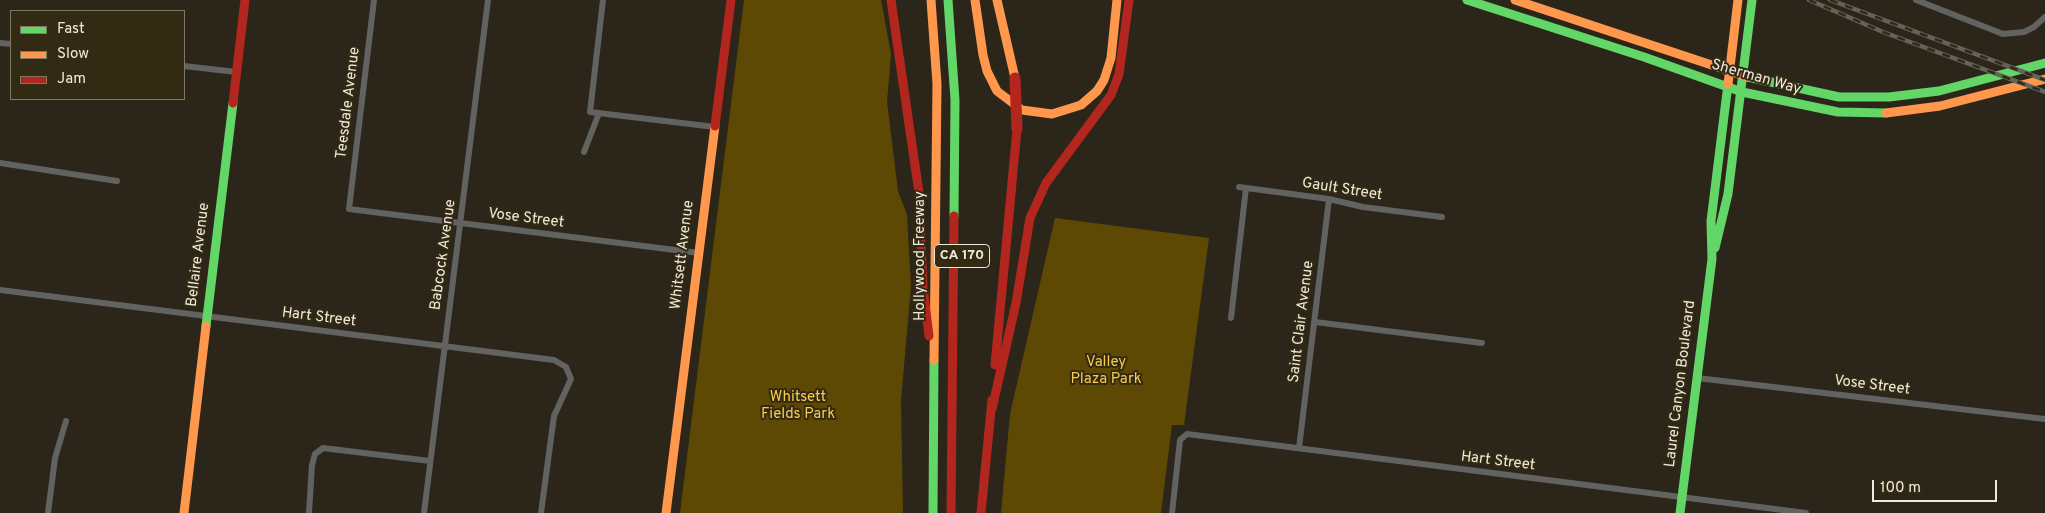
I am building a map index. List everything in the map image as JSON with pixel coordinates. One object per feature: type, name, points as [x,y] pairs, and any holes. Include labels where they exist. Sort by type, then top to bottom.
[{"type":"main road","name":"Bellaire Avenue","points":[[184,513],[245,0]]},
{"type":"main road","name":"Whitsett Avenue","points":[[666,513],[731,0]]},
{"type":"main road","points":[[891,0],[919,193],[924,287],[934,394]]},
{"type":"main road","name":"Hollywood Freeway","points":[[931,0],[937,84],[933,513]]},
{"type":"main road","points":[[942,0],[948,79],[944,513]]},
{"type":"main road","points":[[948,0],[955,100],[951,513]]},
{"type":"main road","name":"CA 170","points":[[957,0],[961,41],[963,139],[959,513]]},
{"type":"main road","points":[[975,0],[985,63],[997,91],[1006,100],[1022,110],[1052,114],[1081,105],[1097,90],[1104,80],[1110,58],[1117,0]]},
{"type":"main road","points":[[981,513],[1017,129],[1015,78],[997,0]]},
{"type":"main road","points":[[992,408],[1016,303],[1030,218],[1046,183],[1111,95],[1119,74],[1129,0]]},
{"type":"main road","name":"Sherman Way","points":[[1467,0],[1644,57],[1742,92],[1838,112],[1890,113],[1940,106],[2045,79]]},
{"type":"main road","name":"Sherman Way","points":[[1515,0],[1743,76],[1839,97],[1889,97],[1939,91],[2045,63]]},
{"type":"main road","name":"Laurel Canyon Boulevard","points":[[1680,513],[1712,259],[1711,221],[1738,0]]},
{"type":"main road","name":"Laurel Canyon Boulevard","points":[[1712,259],[1724,219],[1742,92],[1752,0]]},
{"type":"main road","points":[[1556,29],[1561,15]]},
{"type":"street","name":"Teesdale Avenue","points":[[349,209],[374,0]]},
{"type":"street","name":"Babcock Avenue","points":[[424,513],[488,0]]},
{"type":"street","points":[[603,0],[590,112],[714,127]]},
{"type":"street","points":[[1916,0],[2002,34],[2024,32],[2034,28],[2045,17]]},
{"type":"street","points":[[185,66],[236,72]]},
{"type":"street","points":[[584,152],[599,113]]},
{"type":"street","points":[[0,163],[117,181]]},
{"type":"street","name":"Gault Street","points":[[1231,318],[1242,188],[1329,198],[1363,207],[1442,216]]},
{"type":"street","name":"Saint Clair Avenue","points":[[1299,448],[1329,198]]},
{"type":"street","name":"Vose Street","points":[[349,209],[699,253]]},
{"type":"street","name":"Hart Street","points":[[0,290],[547,358],[566,367],[571,379],[567,392],[557,407],[551,428],[540,513]]},
{"type":"street","points":[[1315,322],[1482,343]]},
{"type":"street","name":"Vose Street","points":[[1697,378],[2045,419]]},
{"type":"street","points":[[48,513],[55,458],[66,421]]},
{"type":"street","name":"Hart Street","points":[[1172,513],[1180,440],[1187,434],[1806,513]]},
{"type":"street","points":[[309,513],[312,465],[315,454],[319,450],[330,447],[430,461]]},
{"type":"green space","name":"Whitsett Fields Park","points":[[744,0],[881,0],[891,54],[887,102],[898,191],[907,215],[911,286],[901,400],[903,513],[680,513]]},
{"type":"green space","name":"Valley Plaza Park","points":[[1055,218],[1209,238],[1184,425],[1172,425],[1161,513],[1001,513],[1010,414]]},
{"type":"railway","points":[[1809,0],[1883,32],[2045,92]]},
{"type":"railway","points":[[1830,0],[2045,80]]},
{"type":"traffic: fast","points":[[948,0],[955,100],[954,216]]},
{"type":"traffic: fast","points":[[1467,0],[1644,57],[1742,92],[1838,112],[1886,113]]},
{"type":"traffic: fast","points":[[1715,248],[1728,194],[1752,0]]},
{"type":"traffic: fast","points":[[1748,77],[1839,97],[1889,97],[1939,91],[2045,63]]},
{"type":"traffic: fast","points":[[1680,513],[1712,259],[1711,221],[1728,84]]},
{"type":"traffic: fast","points":[[206,326],[233,103]]},
{"type":"traffic: fast","points":[[933,513],[934,360]]},
{"type":"traffic: slow","points":[[931,0],[937,84],[934,360]]},
{"type":"traffic: slow","points":[[975,0],[983,55],[987,71],[997,91],[1022,110],[1052,114],[1081,105],[1097,91],[1104,80],[1111,58],[1117,0]]},
{"type":"traffic: slow","points":[[997,0],[1015,78]]},
{"type":"traffic: slow","points":[[1515,0],[1748,77]]},
{"type":"traffic: slow","points":[[1728,84],[1738,0]]},
{"type":"traffic: slow","points":[[1886,113],[1940,106],[2045,79]]},
{"type":"traffic: slow","points":[[666,513],[715,126]]},
{"type":"traffic: slow","points":[[184,513],[206,326]]},
{"type":"traffic: jam","points":[[233,103],[245,0]]},
{"type":"traffic: jam","points":[[715,126],[731,0]]},
{"type":"traffic: jam","points":[[891,0],[919,193],[923,287],[929,336]]},
{"type":"traffic: jam","points":[[992,409],[1016,303],[1030,218],[1046,183],[1111,95],[1119,74],[1129,0]]},
{"type":"traffic: jam","points":[[1015,78],[1017,129]]},
{"type":"traffic: jam","points":[[995,365],[1017,129]]},
{"type":"traffic: jam","points":[[951,513],[954,216]]},
{"type":"traffic: jam","points":[[981,513],[992,400]]}]
